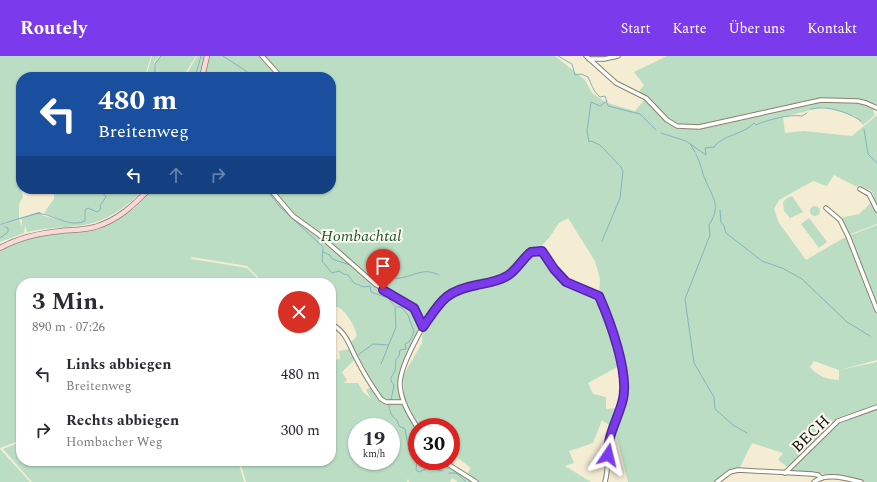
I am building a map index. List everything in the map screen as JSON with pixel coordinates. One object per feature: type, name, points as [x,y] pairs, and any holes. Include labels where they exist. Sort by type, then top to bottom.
[{"type":"main road","points":[[203,72],[207,56]]},
{"type":"main road","points":[[0,248],[27,236],[44,232],[85,229],[104,224],[129,210],[144,194]]},
{"type":"street","points":[[262,56],[276,72]]},
{"type":"street","points":[[588,58],[604,59],[618,56]]},
{"type":"street","points":[[588,58],[616,83],[646,98],[667,120],[677,126],[699,127],[821,100],[866,103],[877,108]]},
{"type":"street","points":[[860,189],[869,194],[877,210]]},
{"type":"street","points":[[274,194],[293,216],[318,234],[375,284],[414,308],[423,327]]},
{"type":"street","points":[[826,208],[840,220],[848,236],[877,310]]},
{"type":"street","points":[[412,418],[403,402],[400,384],[401,373],[423,327],[439,303],[448,294],[464,287],[487,283],[508,276],[523,259],[531,252],[537,250],[546,254],[554,269],[566,282],[599,296],[610,322],[626,387],[608,448],[609,470],[606,482]]},
{"type":"street","points":[[336,326],[347,338],[355,358],[382,399],[386,402],[403,402]]},
{"type":"street","name":"BECH","points":[[785,473],[838,421],[848,416],[869,411],[877,407]]},
{"type":"street","points":[[457,470],[476,482]]},
{"type":"street","points":[[717,482],[730,472],[738,470],[818,475],[821,478]]},
{"type":"street","points":[[814,482],[821,478],[832,477],[861,482]]},
{"type":"green space","points":[[0,56],[151,56],[146,72],[16,72],[16,194],[22,194],[23,197],[19,204],[19,219],[0,224]]},
{"type":"green space","points":[[152,56],[159,56],[154,62],[155,71],[155,62],[160,56],[196,56],[186,72],[147,72]]},
{"type":"green space","points":[[197,56],[260,56],[274,72],[188,72]]},
{"type":"green space","name":"Hombachtal","points":[[264,56],[555,56],[585,80],[592,93],[607,103],[635,111],[645,99],[677,127],[700,128],[816,102],[849,102],[872,106],[875,115],[863,125],[855,116],[823,107],[783,117],[785,133],[803,131],[852,136],[877,115],[877,209],[872,191],[859,185],[857,187],[834,175],[827,186],[813,181],[779,200],[774,209],[779,223],[806,260],[847,236],[877,312],[877,360],[839,370],[877,362],[877,406],[841,418],[836,423],[817,410],[835,423],[789,468],[778,460],[783,453],[752,443],[739,469],[715,482],[628,482],[615,430],[626,387],[621,361],[599,295],[600,279],[595,261],[568,218],[559,223],[549,238],[538,249],[531,251],[507,275],[448,293],[423,326],[417,307],[384,288],[383,291],[401,301],[411,309],[419,320],[421,328],[400,370],[398,385],[405,408],[410,418],[408,418],[408,470],[455,470],[474,482],[458,482],[452,478],[450,482],[409,482],[408,478],[407,482],[246,482],[241,466],[336,466],[336,360],[340,359],[339,351],[350,349],[355,359],[342,372],[347,380],[344,383],[358,383],[363,392],[372,400],[366,390],[372,386],[367,372],[350,343],[357,336],[352,322],[346,313],[336,306],[336,278],[259,278],[247,266],[192,257],[191,259],[247,268],[257,278],[16,278],[16,442],[0,448],[0,252],[16,243],[34,237],[53,234],[88,232],[102,228],[117,221],[130,212],[148,194],[336,194],[336,72],[280,72]],"holes":[[[814,361],[839,370],[839,380],[823,377],[810,367]]]},
{"type":"green space","points":[[667,56],[877,56],[877,106],[860,101],[841,99],[820,100],[798,103],[703,126],[681,126],[661,114],[638,93],[644,85],[634,72]]},
{"type":"green space","points":[[54,194],[139,194],[121,209],[104,219],[85,225],[27,232],[25,225],[24,233],[0,242],[0,225],[19,220],[22,226],[22,219],[38,214],[63,221],[44,213],[54,199]]},
{"type":"green space","points":[[792,196],[803,212],[790,218],[784,211],[783,202]]},
{"type":"green space","points":[[872,202],[877,211],[877,224],[848,235],[840,218],[859,214]]},
{"type":"green space","points":[[813,206],[817,206],[819,207],[819,215],[813,216],[810,213],[810,209]]},
{"type":"green space","points":[[809,218],[827,242],[819,248],[801,224]]},
{"type":"green space","points":[[877,225],[877,308],[848,236]]},
{"type":"green space","points":[[542,251],[566,282],[598,296],[609,322],[621,365],[588,383],[593,394],[606,397],[606,409],[620,408],[613,428],[602,420],[593,443],[569,451],[574,463],[565,466],[591,482],[477,482],[467,474],[471,468],[460,460],[460,418],[413,418],[409,412],[404,395],[403,376],[422,343],[423,328],[440,304],[449,295],[464,288],[508,277],[531,252]]},
{"type":"green space","points":[[877,408],[877,482],[864,482],[836,475],[787,472],[842,420]]},
{"type":"green space","points":[[16,444],[16,464],[3,449]]},
{"type":"green space","points":[[0,449],[30,482],[0,482]]},
{"type":"green space","points":[[18,466],[239,466],[244,482],[32,482]]},
{"type":"water","points":[[39,212],[45,215],[38,214],[0,225],[0,224]]},
{"type":"waterway","points":[[155,72],[155,64],[161,56]]},
{"type":"waterway","points":[[196,72],[201,56]]},
{"type":"waterway","points":[[223,56],[247,72]]},
{"type":"waterway","points":[[558,56],[572,64],[575,75],[581,74],[588,77],[598,95],[600,97],[605,96],[608,106],[640,114],[656,130]]},
{"type":"waterway","points":[[602,241],[620,198],[623,171],[600,145],[591,141],[589,142],[587,131],[591,102],[600,106],[607,101]]},
{"type":"waterway","points":[[811,109],[824,108],[837,110],[861,121]]},
{"type":"waterway","points":[[661,133],[686,141],[706,155],[705,148],[714,147],[722,140],[745,130],[754,123],[756,125],[778,118],[802,116],[807,113]]},
{"type":"waterway","points":[[864,129],[868,154],[877,163]]},
{"type":"waterway","points":[[690,144],[695,152]]},
{"type":"waterway","points":[[696,154],[714,200],[715,209],[709,225],[710,235],[685,299],[694,363],[714,397],[715,409],[733,425],[747,433]]},
{"type":"waterway","points":[[44,214],[59,220],[80,223],[85,221],[85,210],[88,208],[97,212],[101,209],[100,206],[106,197],[104,194]]},
{"type":"waterway","points":[[270,194],[279,206],[323,247],[322,261],[332,273],[339,271],[348,275],[354,283],[364,287],[370,286],[371,292],[385,297],[389,296],[390,301],[396,307],[401,307],[408,315],[414,332],[409,342],[405,344],[406,349],[400,350],[399,356],[396,359],[395,370],[391,378],[394,385],[391,400]]},
{"type":"waterway","points":[[720,210],[721,222],[726,233],[762,261],[782,268],[802,279],[847,322],[870,336]]},
{"type":"waterway","points":[[0,238],[8,232],[8,228],[5,227]]},
{"type":"waterway","points":[[323,252],[330,255],[332,259],[350,265]]},
{"type":"waterway","points":[[365,274],[388,278],[405,277],[424,272],[439,275]]},
{"type":"waterway","points":[[381,364],[396,327],[395,308]]},
{"type":"waterway","points":[[358,355],[373,344],[388,345]]},
{"type":"waterway","points":[[389,404],[390,411],[397,420],[399,426],[405,429],[409,451],[417,458],[416,470],[419,472],[435,466],[438,470],[442,471]]},
{"type":"waterway","points":[[449,473],[456,473],[466,482]]},
{"type":"route","points":[[383,290],[414,308],[423,327],[439,303],[448,294],[464,287],[487,283],[508,276],[531,252],[537,250],[542,251],[546,254],[554,269],[566,282],[599,296],[610,322],[626,387],[621,408],[613,429],[608,448],[608,455]]}]
